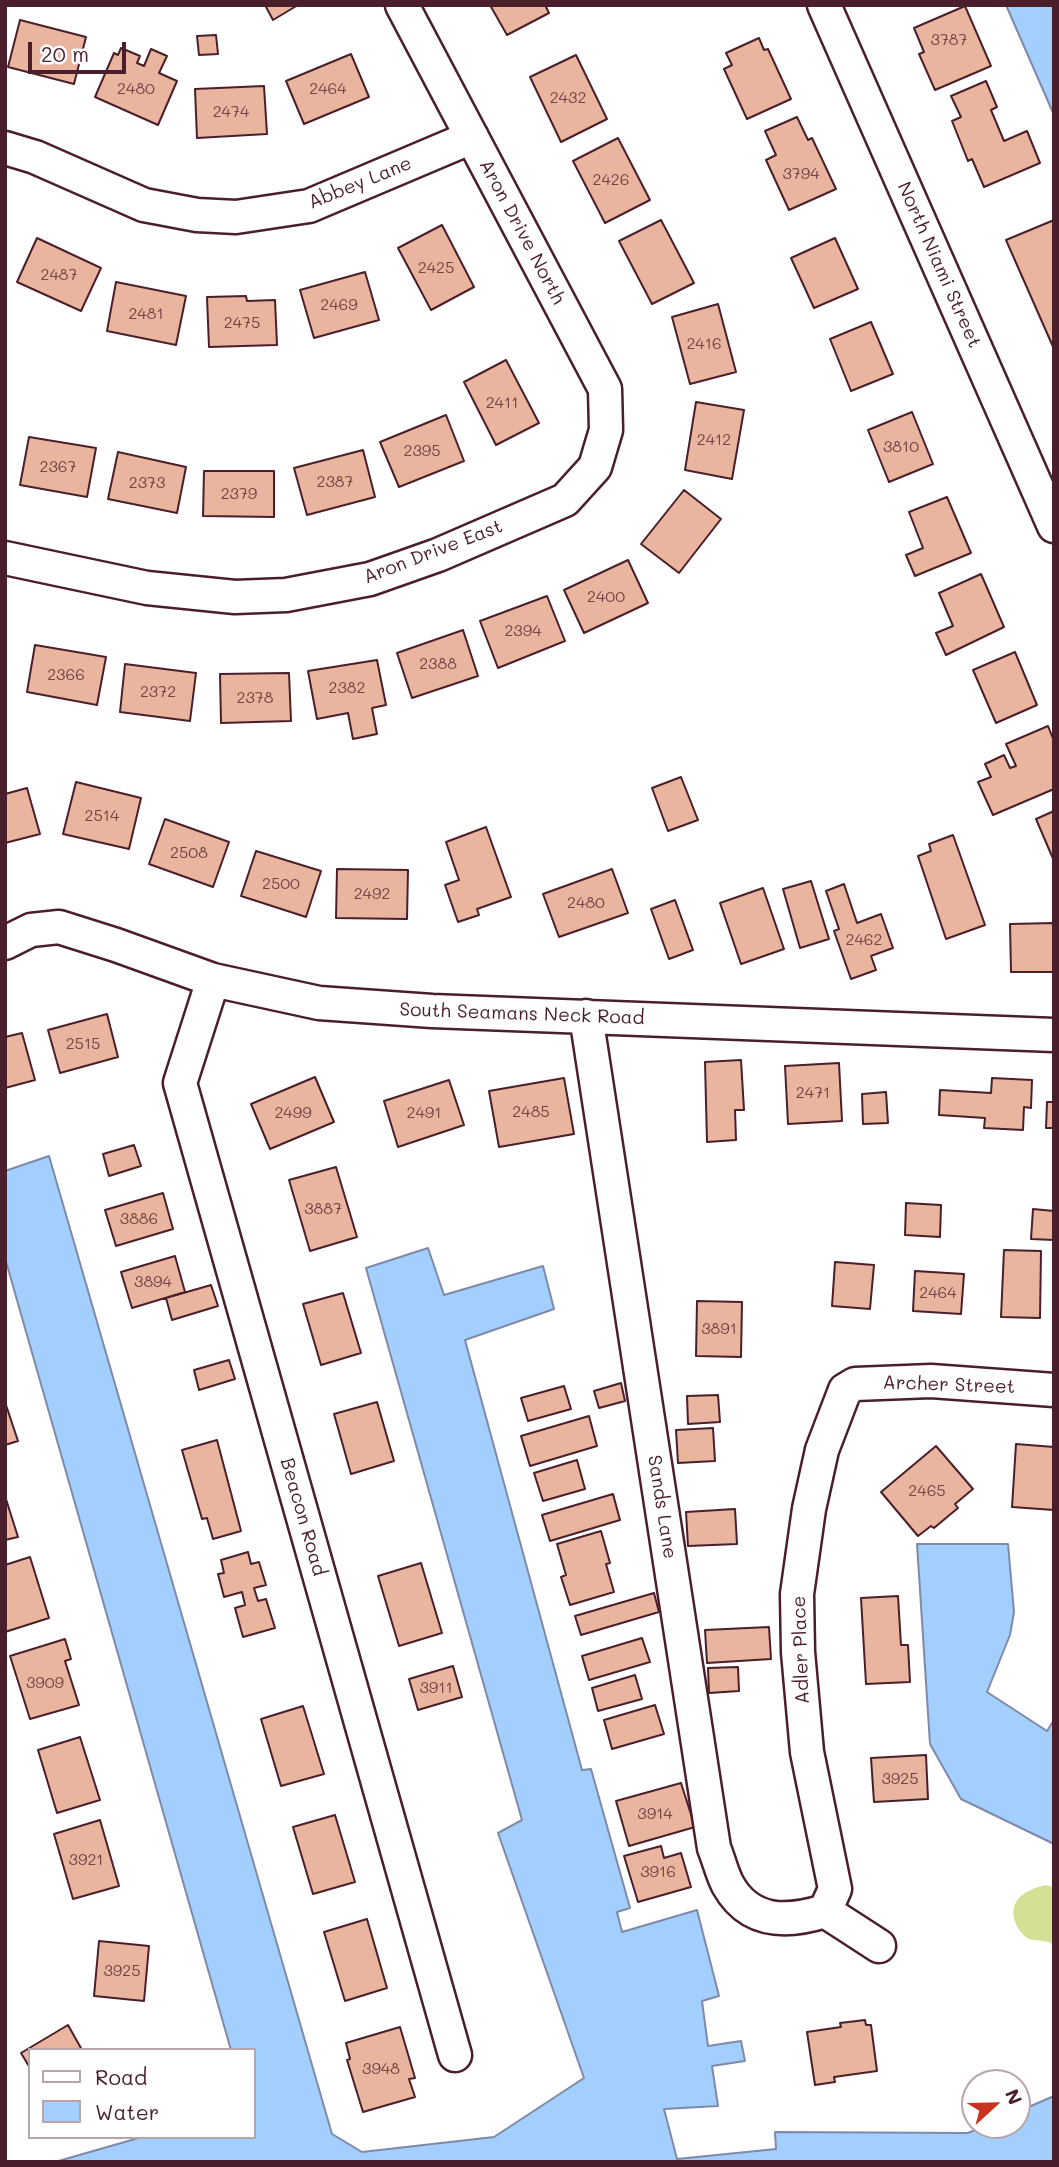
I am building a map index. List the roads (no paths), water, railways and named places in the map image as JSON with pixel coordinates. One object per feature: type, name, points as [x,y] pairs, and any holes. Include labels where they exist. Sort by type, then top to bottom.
[{"type":"street","name":"Aron Drive North","points":[[402,5],[604,389],[606,430],[595,467]]},
{"type":"street","name":"North Niami Street","points":[[824,5],[1054,526]]},
{"type":"street","name":"Abbey Lane","points":[[5,148],[34,157],[144,205],[197,215],[236,217],[309,206],[472,137]]},
{"type":"street","name":"Aron Drive East","points":[[5,558],[148,588],[235,597],[286,595],[370,579],[438,555],[565,500],[595,467]]},
{"type":"street","name":"South Seamans Neck Road","points":[[5,943],[31,930],[59,927],[116,944],[213,980],[319,1003],[432,1011],[1054,1035]]},
{"type":"street","name":"Beacon Road","points":[[213,980],[180,1083],[455,2055]]},
{"type":"street","name":"Sands Lane","points":[[586,1016],[714,1848],[727,1884],[741,1904],[754,1912],[780,1919],[802,1918],[825,1911]]},
{"type":"street","name":"Archer Street","points":[[845,1390],[855,1384],[931,1381],[1054,1390]]},
{"type":"street","name":"Adler Place","points":[[825,1911],[835,1889],[807,1752],[798,1652],[797,1594],[809,1509],[820,1462],[845,1390]]},
{"type":"street","points":[[825,1911],[879,1947]]},
{"type":"water","points":[[1006,5],[1054,5],[1054,115]]},
{"type":"water","points":[[49,1156],[332,2134],[362,2152],[494,2137],[584,2078],[498,1833],[522,1820],[366,1268],[428,1248],[444,1295],[543,1266],[554,1309],[465,1340],[582,1770],[591,1769],[630,1908],[617,1912],[622,1932],[697,1910],[719,1996],[702,2001],[708,2046],[741,2041],[745,2061],[712,2066],[718,2106],[664,2109],[677,2159],[776,2149],[775,2132],[961,2133],[961,2139],[1031,2139],[1031,2106],[1054,2096],[1054,2162],[55,2162],[135,2139],[256,2139],[256,2048],[230,2048],[5,1258],[5,1171]]},
{"type":"water","points":[[917,1544],[1008,1544],[1014,1612],[1010,1635],[987,1692],[1047,1731],[1054,1720],[1054,1844],[961,1799],[930,1744]]}]
